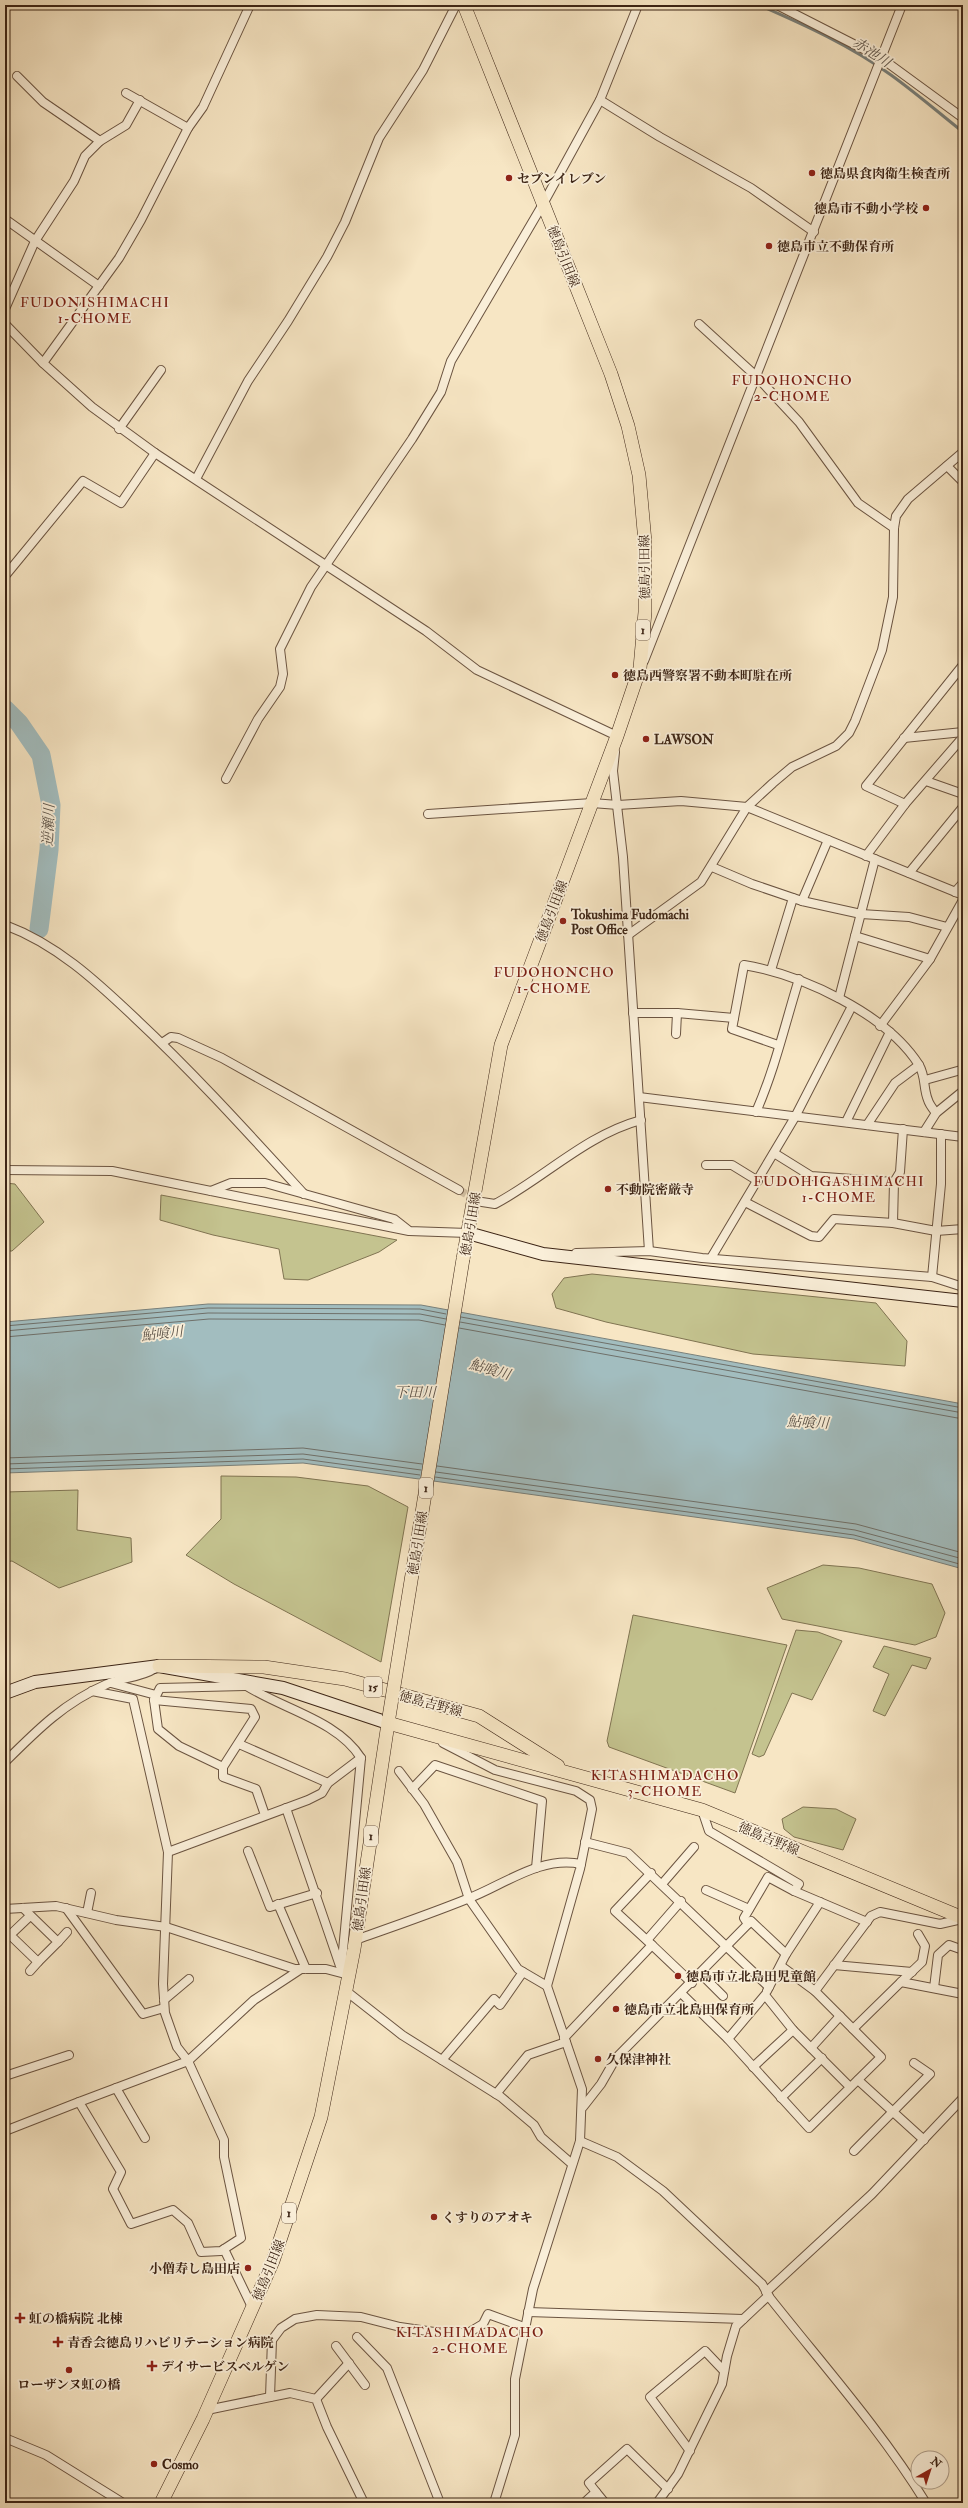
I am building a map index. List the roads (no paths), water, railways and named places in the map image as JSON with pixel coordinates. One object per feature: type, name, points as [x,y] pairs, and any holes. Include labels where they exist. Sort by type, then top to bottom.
[{"type":"main road","name":"徳島引田線","points":[[168,2503],[183,2463],[273,2261],[321,2117],[346,1991],[345,1974],[355,1940],[388,1720],[463,1259],[501,1045],[592,804],[640,668],[645,612],[645,542],[639,475],[628,426],[611,374],[464,5]]},
{"type":"main road","name":"徳島吉野線","points":[[159,1666],[264,1667],[345,1679],[479,1716],[569,1774]]},
{"type":"main road","name":"徳島吉野線","points":[[388,1720],[569,1774],[702,1810],[963,1918]]},
{"type":"main road","name":"徳島引田線","points":[[161,2503],[183,2463]]},
{"type":"street","points":[[43,363],[98,286],[141,220],[188,128],[203,107],[250,5]]},
{"type":"street","points":[[196,479],[248,381],[288,322],[327,257],[345,222],[379,138],[423,70],[456,5]]},
{"type":"street","points":[[226,779],[258,718],[280,687],[283,674],[280,649],[324,565],[372,499],[441,392],[451,361],[543,204],[600,100],[638,5]]},
{"type":"street","points":[[777,5],[881,58],[963,118]]},
{"type":"street","points":[[640,668],[650,648],[902,5]]},
{"type":"street","points":[[17,76],[43,102],[100,141]]},
{"type":"street","points":[[126,93],[188,128]]},
{"type":"street","points":[[5,309],[35,241],[74,181],[85,156],[100,141],[126,125],[140,100]]},
{"type":"street","points":[[600,100],[660,137],[751,188],[814,232]]},
{"type":"street","points":[[5,219],[98,286]]},
{"type":"street","points":[[5,324],[43,363],[119,429],[155,454],[196,479],[426,631],[477,670],[617,736],[613,771],[618,805],[628,935],[649,1251]]},
{"type":"street","points":[[700,324],[757,377],[799,422],[858,503],[894,528]]},
{"type":"street","points":[[119,429],[161,370]]},
{"type":"street","points":[[628,935],[683,897],[701,882],[712,867],[747,807],[792,767],[836,746],[849,733],[856,721],[882,650],[891,604],[894,576],[894,528],[900,508],[963,452]]},
{"type":"street","points":[[5,576],[83,481],[121,503],[155,454]]},
{"type":"street","points":[[948,466],[963,482]]},
{"type":"street","points":[[905,804],[866,786],[963,664]]},
{"type":"street","points":[[904,738],[963,732]]},
{"type":"street","points":[[866,856],[905,804],[963,737]]},
{"type":"street","points":[[926,781],[963,794]]},
{"type":"street","points":[[428,814],[592,804],[618,805],[681,801],[747,807],[959,894],[963,883]]},
{"type":"street","points":[[910,873],[963,807]]},
{"type":"street","points":[[802,901],[828,840]]},
{"type":"street","points":[[839,998],[875,859]]},
{"type":"street","points":[[712,867],[752,884],[802,901],[861,914],[909,917],[947,928]]},
{"type":"street","points":[[771,970],[794,898]]},
{"type":"street","points":[[880,1026],[930,958],[963,900]]},
{"type":"street","points":[[5,925],[28,934],[82,969],[162,1043],[304,1194]]},
{"type":"street","points":[[855,936],[930,958]]},
{"type":"street","points":[[778,1045],[732,1029],[744,965],[771,970],[799,979],[839,998],[890,1032],[919,1065],[925,1080],[927,1100],[936,1113]]},
{"type":"street","points":[[756,1112],[771,1076],[778,1045],[799,979]]},
{"type":"street","points":[[711,1258],[795,1117],[852,1006]]},
{"type":"street","points":[[633,1013],[677,1013],[734,1018]]},
{"type":"street","points":[[676,1034],[677,1013]]},
{"type":"street","points":[[846,1122],[890,1032]]},
{"type":"street","points":[[162,1043],[171,1037],[178,1038],[222,1058],[459,1190]]},
{"type":"street","points":[[867,1125],[895,1083],[919,1065]]},
{"type":"street","points":[[925,1080],[961,1070]]},
{"type":"street","points":[[924,1132],[936,1113],[963,1091]]},
{"type":"street","points":[[639,1097],[963,1137]]},
{"type":"street","points":[[482,1202],[495,1204],[588,1144],[621,1126],[640,1120]]},
{"type":"street","points":[[893,1224],[894,1182],[900,1172],[903,1129]]},
{"type":"street","points":[[932,1277],[941,1184],[941,1134]]},
{"type":"street","points":[[774,1154],[811,1176],[894,1182]]},
{"type":"street","points":[[706,1165],[732,1165],[758,1181]]},
{"type":"street","points":[[5,1170],[112,1171],[409,1231],[468,1234],[543,1254],[963,1301]]},
{"type":"street","points":[[211,1191],[231,1183],[264,1183],[394,1219],[409,1231]]},
{"type":"street","points":[[745,1202],[811,1236],[819,1237],[834,1219],[893,1224],[936,1231],[963,1229]]},
{"type":"street","points":[[543,1254],[649,1251],[711,1258],[932,1277],[963,1287]]},
{"type":"street","points":[[5,1693],[35,1682],[159,1666],[241,1683],[283,1688],[388,1720]]},
{"type":"street","points":[[5,1762],[69,1703],[109,1683],[148,1673],[159,1666]]},
{"type":"street","points":[[109,1683],[155,1697],[251,1709],[255,1717],[240,1744],[224,1768],[223,1777],[256,1789],[265,1816]]},
{"type":"street","points":[[224,1768],[179,1746],[158,1729],[155,1697],[160,1688],[241,1683],[306,1716],[352,1744],[361,1758],[345,1974]]},
{"type":"street","points":[[78,2102],[121,2172],[112,2189],[131,2224],[173,2210],[188,2223],[201,2252],[224,2249],[241,2238],[224,2157],[224,2140],[188,2061],[177,2047],[164,2004],[168,1852],[133,1699],[92,1691]]},
{"type":"street","points":[[422,1731],[495,1770],[576,1791],[590,1800],[592,1809],[581,1864],[547,1986],[582,2089],[583,2107],[580,2141],[532,2289],[515,2379],[515,2435],[494,2503]]},
{"type":"street","points":[[240,1744],[328,1783]]},
{"type":"street","points":[[168,1852],[322,1793],[328,1783],[361,1758]]},
{"type":"street","points":[[412,1789],[435,1765],[542,1801],[536,1868]]},
{"type":"street","points":[[399,1771],[424,1804],[457,1862],[469,1899],[518,1969],[547,1986]]},
{"type":"street","points":[[286,1808],[345,1974]]},
{"type":"street","points":[[702,1810],[709,1831],[799,1884],[794,1891]]},
{"type":"street","points":[[585,1842],[628,1853],[681,1901],[769,1987]]},
{"type":"street","points":[[662,1884],[694,1847]]},
{"type":"street","points":[[248,1851],[270,1907],[317,1893]]},
{"type":"street","points":[[355,1940],[469,1899],[536,1868],[567,1861],[581,1864]]},
{"type":"street","points":[[651,1873],[615,1911],[692,1983]]},
{"type":"street","points":[[748,1924],[744,1918],[768,1877],[794,1891],[867,1922]]},
{"type":"street","points":[[706,1890],[749,1909]]},
{"type":"street","points":[[87,1913],[91,1893]]},
{"type":"street","points":[[496,2094],[528,2055],[565,2040],[650,1943],[681,1901]]},
{"type":"street","points":[[728,2039],[765,1995],[786,1954],[820,1902]]},
{"type":"street","points":[[278,1904],[304,1969]]},
{"type":"street","points":[[5,1909],[56,1906],[166,1927],[304,1969],[345,1974]]},
{"type":"street","points":[[22,1908],[58,1942]]},
{"type":"street","points":[[66,1908],[143,2014],[164,2004],[189,1979]]},
{"type":"street","points":[[815,1991],[871,1916],[880,1912],[940,1924],[963,1918]]},
{"type":"street","points":[[30,1916],[8,1937],[38,1962]]},
{"type":"street","points":[[583,2107],[601,2084],[616,2058],[682,1994],[751,1921],[786,1954]]},
{"type":"street","points":[[30,1971],[67,1932]]},
{"type":"street","points":[[853,2029],[922,1962],[925,1946],[918,1934]]},
{"type":"street","points":[[934,1988],[938,1955],[949,1945],[963,1950]]},
{"type":"street","points":[[682,1994],[728,2039],[809,2128],[881,2057],[815,1991],[781,1966]]},
{"type":"street","points":[[834,1966],[912,1972]]},
{"type":"street","points":[[5,2131],[188,2061],[254,2000],[304,1969]]},
{"type":"street","points":[[442,2060],[494,1999],[500,2005],[523,1972]]},
{"type":"street","points":[[701,1974],[723,1996]]},
{"type":"street","points":[[901,1982],[963,1994]]},
{"type":"street","points":[[346,1991],[402,2035],[496,2094],[534,2125],[541,2137],[572,2164]]},
{"type":"street","points":[[765,1995],[793,2030],[850,2087]]},
{"type":"street","points":[[812,2048],[840,2016]]},
{"type":"street","points":[[753,2067],[793,2030]]},
{"type":"street","points":[[5,2076],[69,2055]]},
{"type":"street","points":[[781,2098],[822,2058]]},
{"type":"street","points":[[914,2063],[930,2074]]},
{"type":"street","points":[[854,2151],[894,2113],[930,2074],[937,2069]]},
{"type":"street","points":[[858,2080],[924,2140]]},
{"type":"street","points":[[116,2088],[145,2138]]},
{"type":"street","points":[[657,2503],[668,2489],[690,2451],[722,2384],[736,2326],[767,2294],[872,2194],[963,2098]]},
{"type":"street","points":[[580,2141],[617,2157],[663,2191],[762,2284],[767,2294],[869,2421],[909,2475],[926,2503]]},
{"type":"street","points":[[224,2249],[252,2307]]},
{"type":"street","points":[[528,2312],[743,2319]]},
{"type":"street","points":[[270,2397],[272,2340],[281,2328],[295,2319],[317,2315],[361,2317],[400,2327],[434,2332],[468,2332],[483,2324],[488,2314],[524,2327]]},
{"type":"street","points":[[357,2337],[387,2368],[440,2503]]},
{"type":"street","points":[[336,2346],[365,2385]]},
{"type":"street","points":[[690,2451],[650,2397],[705,2351],[724,2371]]},
{"type":"street","points":[[316,2399],[350,2364]]},
{"type":"street","points":[[207,2410],[290,2393],[316,2399]]},
{"type":"street","points":[[316,2399],[327,2427],[364,2503]]},
{"type":"street","points":[[5,2438],[46,2455],[123,2503]]},
{"type":"street","points":[[605,2503],[589,2483],[627,2449],[668,2489]]},
{"type":"street","points":[[584,2503],[596,2492]]},
{"type":"water","name":"下田川","points":[[208,1304],[421,1305],[963,1404],[963,1569],[854,1539],[303,1463],[5,1473],[5,1322]]},
{"type":"waterway","name":"赤池川","points":[[759,5],[844,45],[876,64],[963,132]]},
{"type":"waterway","name":"逆瀬川","points":[[5,709],[19,723],[41,755],[51,805],[49,850],[39,929]]},
{"type":"tunnel","points":[[459,1190],[477,1200]]},
{"type":"place","name":"徳島県食肉衛生検査所","points":[[812,173]]},
{"type":"place","name":"セブンイレブン","points":[[509,178]]},
{"type":"place","name":"徳島市不動小学校","points":[[926,208]]},
{"type":"place","name":"徳島市立不動保育所","points":[[769,246]]},
{"type":"place","name":"徳島西警察署不動本町駐在所","points":[[615,675]]},
{"type":"place","name":"LAWSON","points":[[646,739]]},
{"type":"place","name":"Tokushima Fudomachi Post Office","points":[[563,921]]},
{"type":"place","name":"不動院密厳寺","points":[[608,1189]]},
{"type":"place","name":"徳島市立北島田児童館","points":[[678,1976]]},
{"type":"place","name":"徳島市立北島田保育所","points":[[616,2009]]},
{"type":"place","name":"久保津神社","points":[[598,2059]]},
{"type":"place","name":"くすりのアオキ","points":[[434,2217]]},
{"type":"place","name":"小僧寿し島田店","points":[[248,2268]]},
{"type":"place","name":"虹の橋病院 北棟","points":[[20,2318]]},
{"type":"place","name":"青香会徳島リハビリテーション病院","points":[[58,2342]]},
{"type":"place","name":"デイサービスベルゲン","points":[[152,2366]]},
{"type":"place","name":"ローザンヌ虹の橋","points":[[69,2370]]},
{"type":"place","name":"Cosmo","points":[[154,2464]]},
{"type":"district","name":"FUDONISHIMACHI 1-CHOME","points":[[95,310]]},
{"type":"district","name":"FUDOHONCHO 2-CHOME","points":[[792,388]]},
{"type":"district","name":"FUDOHONCHO 1-CHOME","points":[[554,980]]},
{"type":"district","name":"FUDOHIGASHIMACHI 1-CHOME","points":[[839,1190]]},
{"type":"district","name":"KITASHIMADACHO 3-CHOME","points":[[665,1784]]},
{"type":"district","name":"KITASHIMADACHO 2-CHOME","points":[[470,2340]]},
{"type":"water label","name":"鮎喰川","points":[[162,1333]]},
{"type":"water label","name":"鮎喰川","points":[[490,1369]]},
{"type":"water label","name":"鮎喰川","points":[[808,1422]]}]
